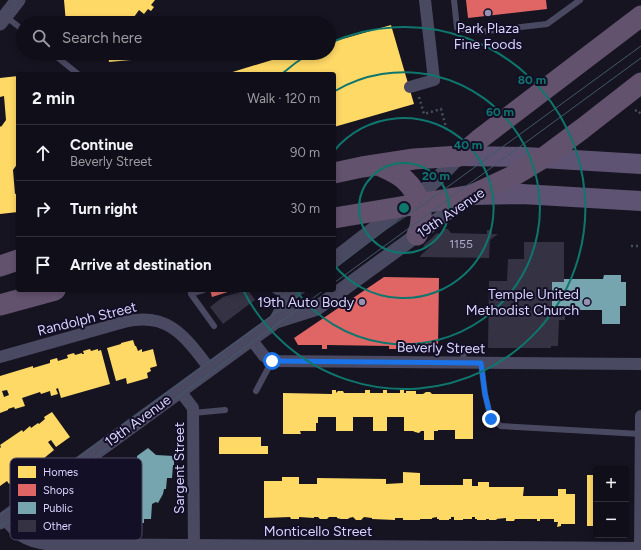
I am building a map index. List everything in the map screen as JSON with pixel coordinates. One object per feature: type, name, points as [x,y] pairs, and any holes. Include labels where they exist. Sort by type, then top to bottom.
[{"type":"highway","points":[[336,173],[378,164],[428,157],[460,156],[481,138],[641,16]]},
{"type":"highway","name":"19th Avenue","points":[[472,195],[515,175],[543,158],[641,83]]},
{"type":"highway","points":[[378,164],[392,171],[404,180],[413,191],[414,203],[421,212],[421,224],[417,235]]},
{"type":"highway","points":[[336,218],[414,203],[472,195]]},
{"type":"highway","points":[[0,266],[16,261]]},
{"type":"highway","points":[[0,305],[48,292]]},
{"type":"main road","points":[[460,156],[502,156],[641,164]]},
{"type":"main road","points":[[472,195],[522,194],[641,201]]},
{"type":"street","points":[[3,19],[18,0]]},
{"type":"street","points":[[414,91],[434,80],[425,0]]},
{"type":"street","points":[[336,258],[370,232],[414,203],[460,156]]},
{"type":"street","name":"19th Avenue","points":[[88,458],[276,321],[317,308],[472,195]]},
{"type":"street","name":"19th Avenue","points":[[276,321],[291,294]]},
{"type":"street","name":"Randolph Street","points":[[0,356],[132,320],[146,320],[161,322],[179,332],[210,368]]},
{"type":"street","points":[[251,339],[264,356],[272,361]]},
{"type":"street","name":"Beverly Street","points":[[272,361],[641,364]]},
{"type":"street","name":"Sargent Street","points":[[180,391],[193,408],[194,548]]},
{"type":"street","points":[[640,549],[641,416]]},
{"type":"street","name":"Monticello Street","points":[[2,520],[10,527]]},
{"type":"street","name":"Monticello Street","points":[[32,546],[46,544],[194,548],[640,549]]},
{"type":"lane","points":[[454,0],[457,28],[479,32],[547,24],[580,0]]},
{"type":"lane","points":[[3,19],[16,26]]},
{"type":"lane","points":[[61,60],[76,72]]},
{"type":"lane","points":[[191,292],[214,326]]},
{"type":"lane","points":[[463,347],[464,363]]},
{"type":"lane","points":[[256,391],[272,361]]},
{"type":"lane","points":[[481,363],[485,394],[491,419],[501,426],[641,434]]},
{"type":"lane","points":[[193,413],[225,410]]},
{"type":"path","points":[[414,91],[424,114],[441,109],[447,131]]},
{"type":"path","points":[[631,246],[641,246]]},
{"type":"building: Homes","points":[[64,0],[155,0],[151,5],[154,7],[151,11],[148,9],[144,14],[139,10],[135,16],[65,16]]},
{"type":"building: Homes","points":[[391,25],[414,104],[336,126],[336,72],[233,72],[272,60],[336,60],[336,41]]},
{"type":"building: Homes","points":[[109,60],[131,60],[109,62]]},
{"type":"building: Homes","points":[[16,76],[16,166],[13,170],[16,194],[16,212],[0,214],[0,126],[1,127],[6,120],[4,96],[0,97],[0,78]]},
{"type":"building: Homes","points":[[133,340],[138,351],[142,349],[142,352],[153,349],[157,366],[150,368],[151,371],[147,373],[148,378],[127,384],[126,378],[116,381],[107,348]]},
{"type":"building: Homes","points":[[90,349],[91,351],[98,349],[98,351],[101,350],[110,384],[61,398],[58,388],[56,389],[58,394],[51,396],[50,391],[41,394],[40,392],[22,398],[25,406],[15,409],[14,407],[0,413],[0,376],[33,366],[33,368],[50,363],[50,360],[57,358],[58,361],[68,358],[67,355],[74,353],[75,355],[82,353],[84,354],[83,351]],"holes":[[[7,390],[9,395],[4,397],[2,391]]]},
{"type":"building: Homes","points":[[332,390],[336,390],[336,393],[338,391],[343,391],[344,393],[365,393],[365,390],[370,390],[370,393],[383,393],[383,390],[387,390],[387,393],[400,393],[400,390],[404,390],[404,393],[406,393],[406,391],[416,391],[416,394],[430,392],[432,394],[473,394],[473,439],[455,439],[455,430],[438,430],[434,431],[434,440],[424,440],[424,431],[419,433],[404,431],[404,417],[387,417],[387,431],[373,431],[373,417],[353,417],[353,431],[336,431],[336,417],[318,417],[316,431],[300,431],[301,434],[283,434],[283,393],[332,394]]},
{"type":"building: Homes","points":[[52,412],[70,437],[56,447],[51,440],[48,442],[54,450],[44,458],[10,458],[10,483],[7,481],[0,486],[0,445],[22,430],[23,432],[30,426],[31,428],[38,423],[39,424],[45,419],[44,417]]},
{"type":"building: Homes","points":[[219,437],[261,437],[261,446],[268,446],[268,454],[219,454]]},
{"type":"building: Homes","points":[[403,472],[420,473],[420,485],[463,485],[463,479],[472,479],[472,486],[478,486],[478,482],[489,482],[489,487],[524,487],[523,496],[558,496],[558,489],[566,489],[566,494],[575,494],[575,524],[561,524],[561,526],[557,527],[558,522],[554,522],[554,519],[540,519],[540,521],[537,521],[537,519],[515,519],[514,521],[506,521],[506,518],[496,519],[497,520],[477,520],[475,517],[472,517],[472,519],[463,520],[454,520],[454,517],[451,517],[449,520],[439,520],[437,517],[420,520],[403,520],[403,518],[395,518],[395,520],[372,519],[364,517],[361,520],[356,520],[353,517],[348,519],[341,519],[337,517],[329,517],[327,519],[320,519],[318,517],[299,517],[299,519],[291,519],[290,517],[264,518],[264,481],[282,481],[282,477],[299,477],[299,484],[317,484],[317,478],[386,479],[386,484],[403,483]]},
{"type":"building: Homes","points":[[587,475],[593,475],[593,526],[587,526]]},
{"type":"building: Shops","name":"Park Plaza Fine Foods","points":[[466,0],[546,0],[547,9],[468,18]]},
{"type":"building: Shops","points":[[384,277],[439,278],[438,347],[422,346],[422,349],[389,349],[389,346],[327,345],[327,349],[322,349],[322,345],[298,345],[294,338]]},
{"type":"building: Shops","points":[[211,292],[228,292],[212,297]]},
{"type":"building: Public","points":[[604,275],[621,275],[621,282],[626,282],[626,306],[620,306],[620,324],[602,324],[602,310],[552,310],[552,282],[564,282],[564,279],[603,279]]},
{"type":"building: Public","points":[[148,448],[156,455],[174,456],[172,478],[167,478],[166,489],[164,489],[158,503],[156,502],[152,504],[151,519],[144,519],[144,523],[142,523],[142,458],[137,458],[137,456]]},
{"type":"building: Other","points":[[444,229],[448,229],[451,233],[487,234],[487,230],[492,230],[492,234],[498,234],[490,240],[489,258],[420,257],[433,244],[432,243],[425,248],[423,246],[437,233],[440,234]]},
{"type":"building: Other","points":[[524,242],[564,242],[564,282],[552,282],[552,312],[565,312],[565,320],[559,320],[558,346],[551,346],[551,348],[488,348],[489,281],[507,281],[508,259],[524,259]]},
{"type":"building: Other","points":[[241,292],[249,292],[255,300],[223,324],[210,307],[223,297]]},
{"type":"tram line","points":[[336,267],[388,228],[420,207],[641,46]]},
{"type":"tram line","points":[[336,282],[641,58]]},
{"type":"tram line","points":[[78,458],[304,292]]},
{"type":"tram line","points":[[94,458],[321,292]]},
{"type":"tram line","points":[[0,515],[10,508]]},
{"type":"tram line","points":[[0,527],[10,520]]},
{"type":"place","name":"Park Plaza Fine Foods","points":[[488,13]]},
{"type":"place","name":"19th Auto Body","points":[[362,302]]},
{"type":"place","name":"Temple United Methodist Church","points":[[587,302]]},
{"type":"route","points":[[272,361],[481,363],[485,394],[491,419]]}]
